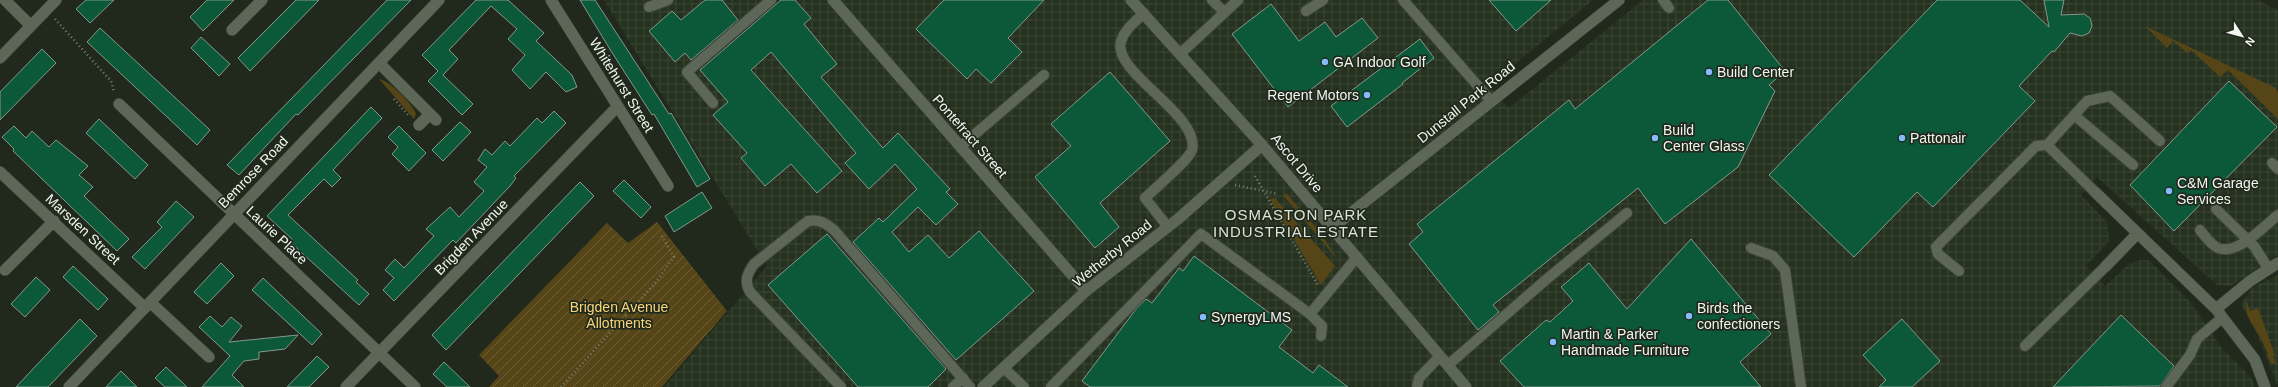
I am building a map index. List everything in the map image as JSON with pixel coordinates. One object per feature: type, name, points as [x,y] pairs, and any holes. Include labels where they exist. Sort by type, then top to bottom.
[{"type":"street","points":[[5,0],[31,26]]},
{"type":"street","points":[[0,58],[56,0]]},
{"type":"street","points":[[232,30],[262,0]]},
{"type":"street","name":"Bemrose Road","points":[[69,387],[439,0]]},
{"type":"street","name":"Whitehurst Street","points":[[550,0],[668,186]]},
{"type":"street","name":"Pontefract Street","points":[[833,0],[1086,291]]},
{"type":"street","name":"Ascot Drive","points":[[1131,0],[1262,145],[1466,387]]},
{"type":"street","name":"Dunstall Park Road","points":[[1332,228],[1619,0]]},
{"type":"street","points":[[379,63],[433,117],[419,125]]},
{"type":"street","name":"Laurie Place","points":[[119,104],[233,215],[380,352],[415,387]]},
{"type":"street","name":"Brigden Avenue","points":[[346,387],[617,107]]},
{"type":"street","name":"Wetherby Road","points":[[983,387],[1086,291],[1168,227],[1262,145]]},
{"type":"street","name":"Marsden Street","points":[[0,172],[147,305]]},
{"type":"street","points":[[2095,192],[2219,313],[2255,360],[2265,387]]},
{"type":"street","points":[[6,270],[54,221]]},
{"type":"street","points":[[2106,266],[2137,234]]},
{"type":"street","points":[[2219,313],[2273,266]]},
{"type":"street","points":[[147,305],[209,357]]},
{"type":"lane","points":[[649,7],[668,0]]},
{"type":"lane","points":[[713,103],[687,72],[771,0]]},
{"type":"lane","points":[[1212,0],[1224,12]]},
{"type":"lane","points":[[1181,54],[1238,0]]},
{"type":"lane","points":[[1306,11],[1323,0]]},
{"type":"lane","points":[[1403,0],[1490,101]]},
{"type":"lane","points":[[1144,13],[1127,28],[1120,42],[1123,60],[1183,122],[1191,136],[1192,150],[1184,160],[1145,198],[1168,227]]},
{"type":"lane","points":[[960,147],[1044,75]]},
{"type":"lane","points":[[1959,271],[1938,254],[1936,247],[2036,146],[2047,144],[2087,101],[2110,96],[2160,141]]},
{"type":"lane","points":[[2074,115],[2133,165]]},
{"type":"lane","points":[[2047,144],[2095,192]]},
{"type":"lane","points":[[2216,209],[2273,266]]},
{"type":"lane","points":[[1448,366],[1548,278],[1627,213]]},
{"type":"lane","points":[[2200,230],[2216,247],[2228,250],[2238,247],[2278,215]]},
{"type":"lane","points":[[841,387],[750,292],[746,284],[749,272],[754,264],[808,221],[817,220],[825,222],[834,230],[970,387]]},
{"type":"lane","points":[[1051,387],[1201,234],[1310,314],[1322,326],[1321,336]]},
{"type":"lane","points":[[1751,248],[1773,256],[1780,262],[1785,270],[1801,387]]},
{"type":"lane","points":[[1310,314],[1357,257]]},
{"type":"lane","points":[[2025,346],[2106,266]]},
{"type":"lane","points":[[2166,387],[2190,355],[2197,339],[2219,313]]},
{"type":"lane","points":[[1417,387],[1419,378],[1440,356]]},
{"type":"lane","points":[[1004,368],[1024,387]]},
{"type":"lane","points":[[953,387],[963,378]]},
{"type":"path","points":[[47,10],[111,81],[119,104]]},
{"type":"path","points":[[388,94],[419,125]]},
{"type":"path","points":[[1255,176],[1320,288],[1327,294]]},
{"type":"path","points":[[1226,177],[1236,186],[1266,193],[1278,194]]},
{"type":"path","points":[[561,387],[656,282],[674,257],[661,235]]},
{"type":"shaded area","name":"OSMASTON PARK INDUSTRIAL ESTATE","points":[[604,0],[1593,0],[1489,85],[1509,108],[1643,0],[2258,0],[2278,10],[2278,255],[2231,286],[2217,285],[2097,177],[2081,195],[2107,222],[2109,241],[2086,266],[2105,286],[2129,264],[2140,260],[2149,260],[2191,303],[2220,346],[2251,377],[2255,387],[664,387],[767,266]]},
{"type":"shaded area","points":[[2278,275],[2278,387],[2259,338],[2241,304],[2253,287]]},
{"type":"green space","points":[[2145,26],[2276,88],[2278,93],[2278,119],[2228,70],[2220,77],[2191,50],[2187,53],[2173,41],[2167,48]]},
{"type":"green space","points":[[379,79],[389,83],[406,99],[416,114],[414,119]]},
{"type":"green space","points":[[1286,193],[1321,233],[1337,259],[1283,195]]},
{"type":"green space","points":[[1275,198],[1335,266],[1321,285],[1270,199]]},
{"type":"green space","name":"Brigden Avenue Allotments","points":[[657,222],[727,311],[662,387],[489,387],[499,376],[479,355],[607,223],[628,243]]},
{"type":"green space","points":[[2246,300],[2250,311],[2258,308],[2275,355],[2273,356],[2276,363],[2271,364],[2262,340],[2250,320],[2246,311]]},
{"type":"building","points":[[86,0],[114,0],[90,23],[76,9]]},
{"type":"building","points":[[207,0],[234,0],[203,31],[190,17]]},
{"type":"building","points":[[296,0],[319,0],[250,71],[238,58]]},
{"type":"building","points":[[387,0],[411,0],[298,115],[296,114],[239,175],[227,165]]},
{"type":"building","points":[[476,0],[508,0],[544,33],[536,41],[572,75],[577,87],[566,92],[546,72],[530,89],[512,70],[525,55],[508,39],[517,29],[491,6],[449,50],[458,59],[443,75],[473,104],[462,115],[428,81],[438,71],[422,55]]},
{"type":"building","points":[[580,0],[595,0],[669,114],[671,113],[710,179],[697,187],[654,114],[652,115]]},
{"type":"building","points":[[705,0],[722,0],[738,20],[691,60],[685,53],[675,62],[649,31],[672,11],[681,20]]},
{"type":"building","points":[[781,0],[795,0],[811,18],[804,24],[837,64],[821,77],[883,148],[898,133],[950,189],[946,192],[958,204],[936,225],[918,207],[892,232],[909,252],[928,235],[949,258],[979,231],[1034,291],[956,360],[853,242],[879,218],[883,222],[917,189],[895,164],[869,189],[845,163],[856,153],[771,52],[751,70],[842,171],[817,193],[791,164],[765,186],[741,158],[747,153],[713,115],[728,102],[700,70]]},
{"type":"building","points":[[944,0],[1044,0],[1008,38],[1022,52],[991,83],[976,69],[967,79],[916,29]]},
{"type":"building","points":[[1489,0],[1551,0],[1516,31]]},
{"type":"building","points":[[1708,0],[1728,0],[1785,71],[1769,85],[1775,91],[1738,167],[1665,224],[1638,188],[1493,305],[1499,312],[1478,330],[1409,244],[1423,232],[1417,224],[1569,100],[1575,109]]},
{"type":"building","name":"Pattonair","points":[[1937,0],[2020,0],[2049,27],[2044,0],[2064,0],[2061,15],[2084,14],[2090,18],[2092,26],[2089,33],[2082,36],[2070,33],[2054,52],[2052,51],[2019,86],[2035,101],[1933,207],[1917,192],[1854,257],[1769,175]]},
{"type":"building","points":[[1271,4],[1299,41],[1325,22],[1336,37],[1362,18],[1378,38],[1288,107],[1232,34]]},
{"type":"building","points":[[100,28],[210,130],[197,145],[87,42]]},
{"type":"building","points":[[201,37],[230,64],[219,76],[191,48]]},
{"type":"building","name":"Regent Motors","points":[[1420,39],[1434,58],[1347,127],[1331,106]]},
{"type":"building","points":[[42,49],[56,63],[0,120],[0,92]]},
{"type":"building","points":[[1110,72],[1170,141],[1100,203],[1119,227],[1095,248],[1035,177],[1071,146],[1051,124]]},
{"type":"building","points":[[2229,81],[2277,127],[2174,231],[2130,185]]},
{"type":"building","points":[[371,107],[382,118],[333,170],[341,178],[332,187],[324,179],[288,215],[358,280],[356,282],[369,294],[359,305],[290,242],[292,239],[267,216]]},
{"type":"building","points":[[554,111],[566,123],[514,176],[516,178],[510,186],[456,243],[453,240],[394,301],[383,290],[394,278],[385,270],[395,259],[404,268],[434,236],[426,229],[450,207],[459,217],[484,191],[474,182],[487,167],[478,160],[485,149],[492,155],[505,141],[510,146],[537,118],[542,123]]},
{"type":"building","points":[[99,119],[148,165],[135,179],[86,133]]},
{"type":"building","points":[[460,122],[471,132],[443,161],[432,150]]},
{"type":"building","points":[[14,126],[26,138],[32,131],[49,147],[56,140],[88,166],[79,175],[93,187],[84,196],[129,239],[117,251],[13,151],[14,149],[2,137]]},
{"type":"building","points":[[399,126],[426,153],[409,171],[392,154],[398,147],[388,137]]},
{"type":"building","points":[[624,180],[651,207],[641,218],[613,191]]},
{"type":"building","points":[[580,182],[594,196],[446,350],[432,335]]},
{"type":"building","points":[[702,192],[712,208],[674,232],[665,216]]},
{"type":"building","points":[[176,201],[194,217],[145,269],[132,257],[162,227],[157,222]]},
{"type":"building","points":[[827,234],[946,369],[928,387],[858,387],[768,285]]},
{"type":"building","name":"Birds the confectioners","points":[[1691,239],[1771,334],[1740,362],[1761,387],[1524,387],[1500,361],[1546,320],[1550,322],[1573,301],[1561,287],[1589,263],[1627,309]]},
{"type":"building","name":"SynergyLMS","points":[[1194,256],[1292,330],[1279,347],[1313,373],[1319,365],[1348,387],[1090,387],[1082,381],[1136,309],[1146,299],[1152,303],[1179,268],[1183,271]]},
{"type":"building","points":[[221,263],[234,276],[207,304],[194,292]]},
{"type":"building","points":[[73,266],[108,299],[98,310],[63,277]]},
{"type":"building","points":[[36,277],[50,290],[25,317],[11,304]]},
{"type":"building","points":[[263,278],[322,334],[312,345],[252,290]]},
{"type":"building","points":[[2121,315],[2174,366],[2160,386],[2053,387]]},
{"type":"building","points":[[210,316],[222,327],[231,317],[242,326],[229,342],[298,335],[285,349],[259,352],[259,359],[244,361],[232,375],[244,387],[202,387],[230,356],[199,327]]},
{"type":"building","points":[[80,319],[97,336],[48,387],[16,387]]},
{"type":"building","points":[[1902,319],[1940,361],[1912,387],[1879,387],[1886,380],[1863,355]]},
{"type":"building","points":[[317,356],[329,367],[309,387],[287,387]]},
{"type":"building","points":[[444,362],[470,387],[447,387],[433,374]]},
{"type":"building","points":[[166,367],[187,387],[165,387],[155,378]]},
{"type":"building","points":[[121,371],[137,387],[106,387]]},
{"type":"place","name":"GA Indoor Golf","points":[[1325,62]]},
{"type":"place","name":"Build Center","points":[[1709,72]]},
{"type":"place","name":"Regent Motors","points":[[1367,95]]},
{"type":"place","name":"Build Center Glass","points":[[1655,138]]},
{"type":"place","name":"Pattonair","points":[[1902,138]]},
{"type":"place","name":"C&M Garage Services","points":[[2169,191]]},
{"type":"place","name":"Birds the confectioners","points":[[1689,316]]},
{"type":"place","name":"SynergyLMS","points":[[1203,317]]},
{"type":"place","name":"Martin & Parker Handmade Furniture","points":[[1553,342]]},
{"type":"district","name":"OSMASTON PARK INDUSTRIAL ESTATE","points":[[1296,222]]}]
